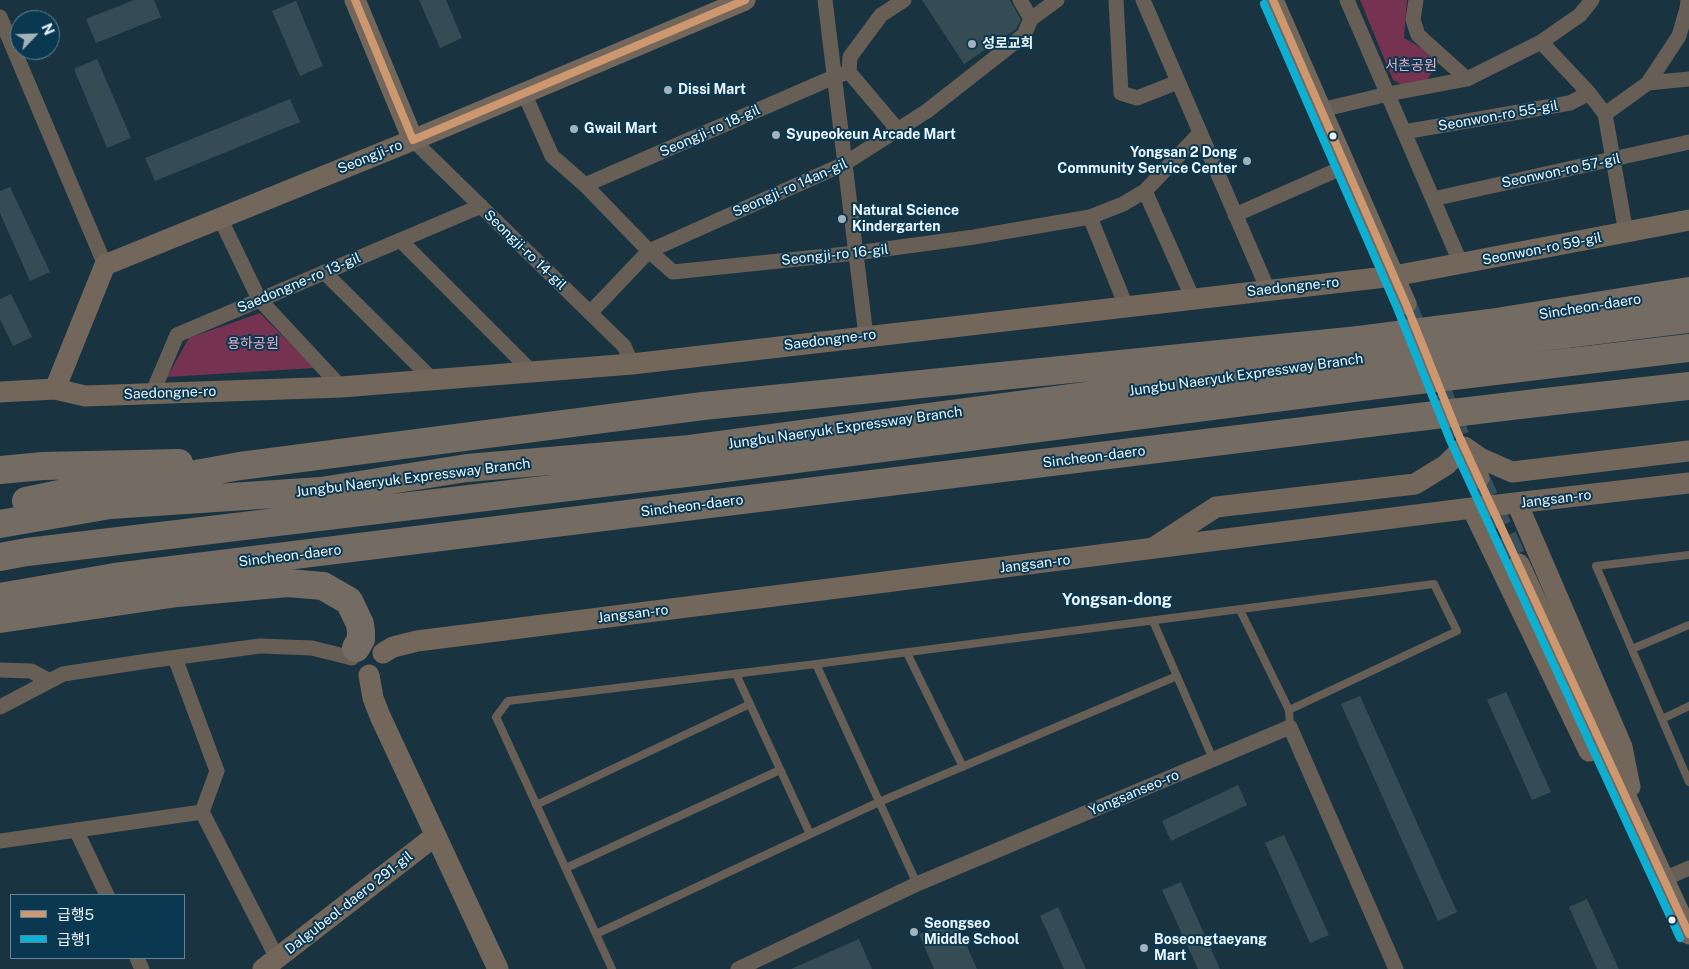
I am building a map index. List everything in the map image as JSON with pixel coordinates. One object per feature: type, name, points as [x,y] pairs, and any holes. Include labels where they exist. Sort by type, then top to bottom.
[{"type":"highway","name":"Sincheon-daero","points":[[240,466],[703,406],[1359,340],[1490,324],[1689,291]]},
{"type":"highway","name":"Jungbu Naeryuk Expressway Branch","points":[[0,524],[110,505],[321,491],[468,468],[690,449],[1366,359],[1689,319]]},
{"type":"highway","name":"Jungbu Naeryuk Expressway Branch","points":[[0,557],[27,552],[694,472],[1369,386],[1689,348]]},
{"type":"highway","name":"Sincheon-daero","points":[[0,597],[134,575],[1386,421],[1689,386]]},
{"type":"highway","points":[[0,470],[43,466],[191,462],[240,466]]},
{"type":"highway","points":[[0,506],[69,492],[157,481],[240,466]]},
{"type":"highway","points":[[0,619],[177,593],[288,583],[323,586],[350,601],[360,624],[361,632],[354,653]]},
{"type":"street","points":[[355,0],[413,140]]},
{"type":"street","name":"Seongji-ro","points":[[105,265],[413,140],[745,0]]},
{"type":"street","points":[[825,0],[866,336]]},
{"type":"street","points":[[898,130],[849,72],[850,57],[881,15],[904,0]]},
{"type":"street","points":[[1020,0],[1031,19]]},
{"type":"street","name":"Seongji-ro 14an-gil","points":[[590,313],[649,251],[844,164],[927,111],[1024,35],[1031,19],[1056,0]]},
{"type":"street","points":[[1116,0],[1121,93],[1137,98],[1178,82]]},
{"type":"street","points":[[1143,0],[1268,290]]},
{"type":"street","points":[[1273,0],[1406,304]]},
{"type":"street","points":[[1347,0],[1461,264]]},
{"type":"street","points":[[1416,0],[1413,20],[1418,35],[1467,79]]},
{"type":"street","points":[[1321,110],[1388,94],[1467,79],[1541,42],[1580,15],[1592,0]]},
{"type":"street","points":[[1605,114],[1648,84],[1679,36],[1685,4]]},
{"type":"street","points":[[0,17],[105,265],[55,389]]},
{"type":"street","points":[[1541,42],[1605,114],[1626,233]]},
{"type":"street","name":"Seongji-ro 18-gil","points":[[585,185],[849,72]]},
{"type":"street","points":[[1648,84],[1689,78]]},
{"type":"street","name":"Seongji-ro 16-gil","points":[[524,93],[552,156],[585,185],[649,251],[673,272],[856,253],[974,237],[1090,216],[1123,204],[1145,191],[1200,133]]},
{"type":"street","name":"Seonwon-ro 55-gil","points":[[1404,132],[1570,103],[1589,94]]},
{"type":"street","name":"Seongji-ro 14-gil","points":[[413,140],[624,346],[632,364]]},
{"type":"street","name":"Seonwon-ro 57-gil","points":[[1433,199],[1689,142]]},
{"type":"street","points":[[1235,215],[1346,166]]},
{"type":"street","points":[[1145,191],[1193,299]]},
{"type":"street","name":"Saedongne-ro 13-gil","points":[[152,394],[177,335],[481,206]]},
{"type":"street","points":[[1090,216],[1126,306]]},
{"type":"street","points":[[220,218],[260,299],[341,387]]},
{"type":"street","name":"Seonwon-ro 59-gil","points":[[1394,276],[1689,220]]},
{"type":"street","points":[[400,240],[533,372]]},
{"type":"street","points":[[324,272],[433,380]]},
{"type":"street","name":"Saedongne-ro","points":[[0,392],[55,389],[85,396],[341,387],[632,364],[1394,276]]},
{"type":"street","points":[[1461,441],[1480,458],[1512,472],[1689,451]]},
{"type":"street","points":[[1461,441],[1479,478]]},
{"type":"street","points":[[1152,549],[1216,507],[1415,484],[1446,465],[1461,441]]},
{"type":"street","name":"Jangsan-ro","points":[[383,653],[393,647],[417,641],[1472,508],[1689,483]]},
{"type":"street","points":[[1517,503],[1622,747],[1635,816]]},
{"type":"street","points":[[1472,508],[1594,762],[1635,816]]},
{"type":"street","points":[[1519,564],[1689,934]]},
{"type":"street","points":[[371,642],[376,644],[383,653],[382,668],[374,674],[363,674],[355,668],[354,653],[360,644],[371,642]]},
{"type":"street","points":[[0,707],[63,674],[260,646],[312,648],[354,653]]},
{"type":"street","points":[[175,658],[217,771],[202,812],[270,963]]},
{"type":"street","points":[[0,670],[31,672],[50,681]]},
{"type":"street","points":[[369,675],[373,698],[380,716],[498,969]]},
{"type":"street","points":[[1290,727],[1396,969]]},
{"type":"street","name":"Yongsanseo-ro","points":[[738,969],[917,884],[1290,727]]},
{"type":"street","points":[[0,841],[202,812]]},
{"type":"street","points":[[76,830],[107,894]]},
{"type":"street","name":"Dalgubeol-daero 291-gil","points":[[270,963],[435,836]]},
{"type":"street","points":[[1664,879],[1689,868]]},
{"type":"lane","points":[[1689,555],[1596,566],[1689,780]]},
{"type":"lane","points":[[612,969],[496,717],[508,701],[907,653],[1434,584],[1457,631],[1289,710]]},
{"type":"lane","points":[[1240,610],[1289,710],[1290,727]]},
{"type":"lane","points":[[1153,621],[1213,759]]},
{"type":"lane","points":[[1632,649],[1689,625]]},
{"type":"lane","points":[[907,653],[963,767]]},
{"type":"lane","points":[[816,664],[917,884]]},
{"type":"lane","points":[[736,674],[810,834]]},
{"type":"lane","points":[[596,934],[879,802],[1177,676]]},
{"type":"lane","points":[[536,805],[750,704]]},
{"type":"lane","points":[[1662,719],[1689,706]]},
{"type":"lane","points":[[566,868],[780,770]]},
{"type":"green space","name":"서촌공원","points":[[1360,0],[1407,0],[1404,38],[1441,59],[1418,93],[1393,80]]},
{"type":"green space","name":"용하공원","points":[[260,313],[314,368],[167,377],[189,338]]},
{"type":"building","points":[[134,0],[154,0],[161,17],[96,43],[86,19]]},
{"type":"building","points":[[419,0],[446,0],[462,38],[440,48]]},
{"type":"building","name":"성로교회","points":[[922,0],[1010,0],[1021,20],[1016,29],[964,64]]},
{"type":"building","points":[[296,1],[323,66],[300,76],[272,11]]},
{"type":"building","points":[[97,59],[131,138],[107,148],[74,69]]},
{"type":"building","points":[[290,99],[300,122],[155,181],[145,158]]},
{"type":"building","points":[[10,187],[50,272],[30,281],[0,213],[0,191]]},
{"type":"building","points":[[11,294],[32,337],[13,346],[0,319],[0,299]]},
{"type":"building","points":[[1506,692],[1551,792],[1532,800],[1487,700]]},
{"type":"building","points":[[1360,696],[1457,912],[1438,921],[1341,704]]},
{"type":"building","points":[[1238,785],[1247,805],[1171,841],[1162,821]]},
{"type":"building","points":[[1284,835],[1329,935],[1310,943],[1265,843]]},
{"type":"building","points":[[1181,882],[1220,969],[1198,969],[1162,890]]},
{"type":"building","points":[[1587,899],[1619,969],[1597,969],[1569,907]]},
{"type":"building","points":[[1058,907],[1086,969],[1064,969],[1040,916]]},
{"type":"building","points":[[955,919],[977,969],[934,969],[919,934]]},
{"type":"building","points":[[859,939],[872,969],[791,969]]},
{"type":"tunnel","points":[[1406,304],[1459,436]]},
{"type":"tunnel","points":[[1479,478],[1519,564]]},
{"type":"transit line","name":"급행5","points":[[355,0],[413,140],[745,0]]},
{"type":"transit line","name":"급행5","points":[[1273,0],[1406,304],[1459,436],[1689,934]]},
{"type":"transit line","name":"급행1","points":[[1264,4],[1397,308],[1450,440],[1680,938]]},
{"type":"place","name":"성로교회","points":[[972,44]]},
{"type":"place","name":"Dissi Mart","points":[[668,90]]},
{"type":"place","name":"Gwail Mart","points":[[574,129]]},
{"type":"place","name":"Syupeokeun Arcade Mart","points":[[776,135]]},
{"type":"place","name":"Yongsan 2 Dong Community Service Center","points":[[1247,161]]},
{"type":"place","name":"Natural Science Kindergarten","points":[[842,219]]},
{"type":"place","name":"Seongseo Middle School","points":[[914,932]]},
{"type":"place","name":"Boseongtaeyang Mart","points":[[1144,948]]},
{"type":"district","name":"Yongsan-dong","points":[[1117,600]]}]
